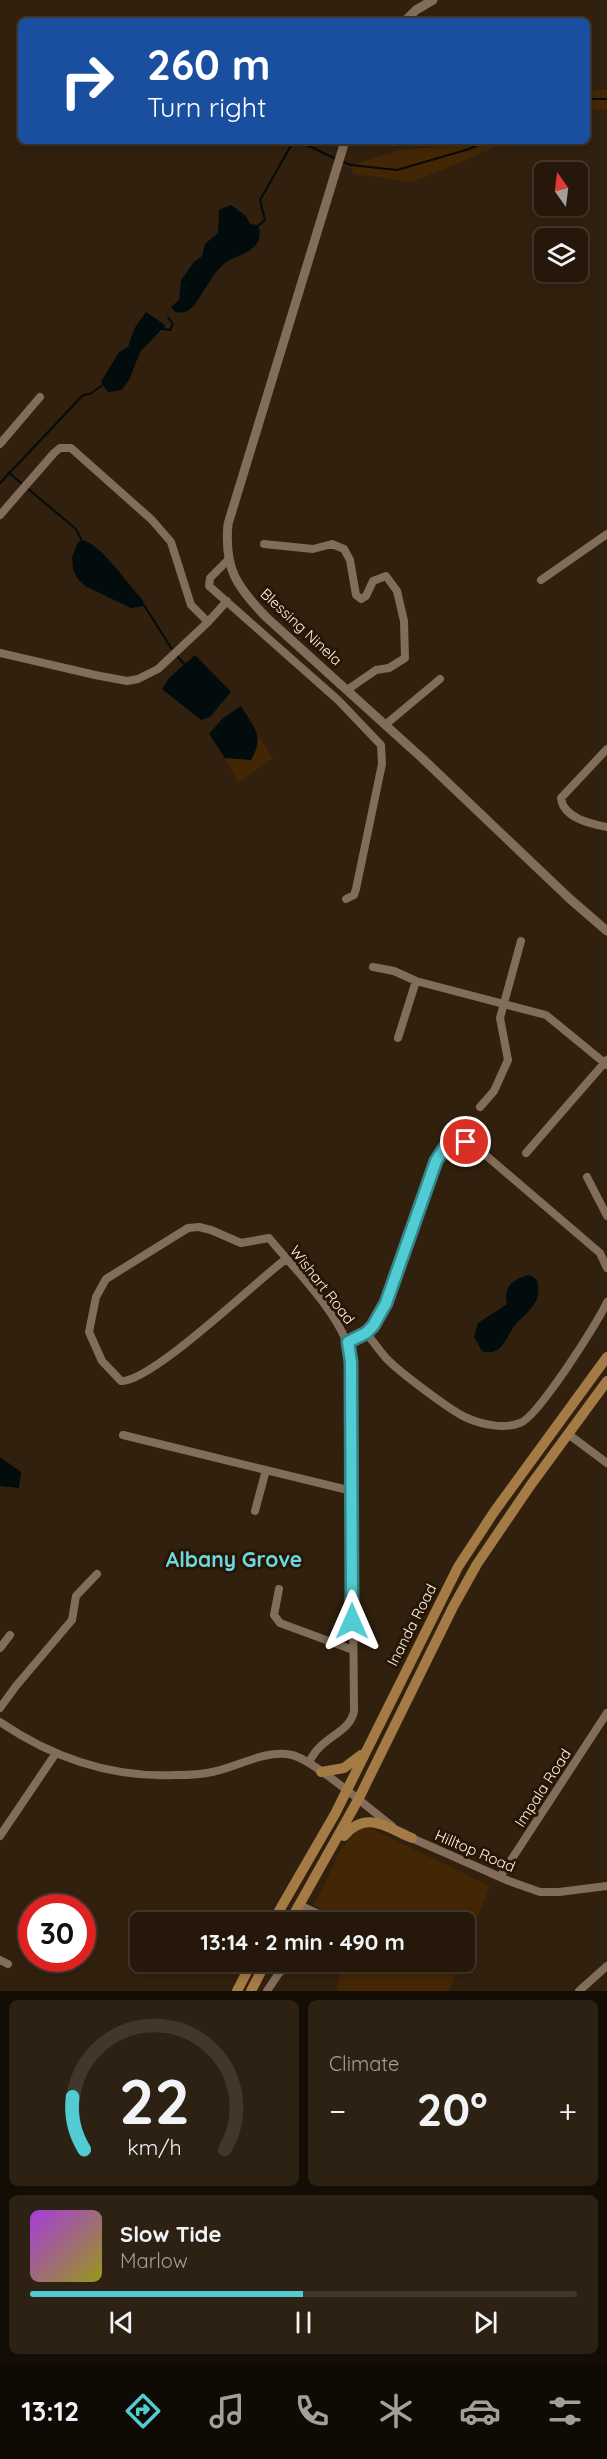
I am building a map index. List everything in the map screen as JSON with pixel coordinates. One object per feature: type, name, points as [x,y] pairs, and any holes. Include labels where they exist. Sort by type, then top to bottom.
[{"type":"main road","name":"Inanda Road","points":[[278,1912],[346,1792],[458,1567],[494,1512],[607,1357]]},
{"type":"main road","name":"Inanda Road","points":[[295,1912],[331,1852],[466,1583],[500,1529],[607,1381]]},
{"type":"main road","points":[[321,1772],[338,1770],[351,1765],[368,1748]]},
{"type":"main road","points":[[331,1852],[352,1826],[363,1821],[376,1823],[411,1838]]},
{"type":"main road","points":[[237,1991],[247,1972]]},
{"type":"main road","points":[[251,1991],[261,1972]]},
{"type":"street","points":[[408,18],[416,10],[433,0]]},
{"type":"street","name":"Blessing Ninela","points":[[344,144],[228,524],[226,548],[228,560],[244,595],[607,931]]},
{"type":"street","points":[[0,444],[40,397]]},
{"type":"street","points":[[0,515],[60,448],[71,448],[152,520],[171,542],[191,605],[208,622]]},
{"type":"street","points":[[541,580],[607,534]]},
{"type":"street","points":[[264,544],[313,549],[332,544],[344,549],[350,560],[356,595],[361,599],[366,596],[373,581],[386,576],[397,591],[404,621],[405,658],[389,668],[376,670],[346,690]]},
{"type":"street","points":[[228,560],[208,581],[214,591],[338,700],[381,745],[382,764],[356,889],[354,895],[346,899]]},
{"type":"street","points":[[0,653],[127,681],[149,674],[175,653],[227,601]]},
{"type":"street","points":[[385,725],[440,679]]},
{"type":"street","points":[[607,749],[561,798],[561,803],[571,814],[586,822],[607,827]]},
{"type":"street","points":[[480,1107],[494,1091],[508,1060],[500,1018],[520,941]]},
{"type":"street","points":[[373,967],[416,981],[546,1015],[606,1063],[526,1153]]},
{"type":"street","points":[[399,1038],[416,981]]},
{"type":"street","points":[[348,1342],[366,1333],[373,1326],[386,1303],[436,1161],[446,1146],[466,1142],[482,1152],[600,1253],[607,1268]]},
{"type":"street","points":[[587,1177],[607,1216]]},
{"type":"street","name":"Wishart Road","points":[[286,1258],[193,1337],[135,1377],[121,1381],[102,1361],[90,1339],[88,1326],[96,1297],[112,1273],[188,1228],[199,1227],[241,1243],[269,1238],[286,1258],[339,1323],[348,1342],[351,1362],[352,1717],[344,1728],[317,1748],[309,1763]]},
{"type":"street","points":[[366,1333],[387,1359],[467,1418],[504,1427],[523,1423],[543,1400],[601,1317],[607,1302]]},
{"type":"street","points":[[568,1434],[607,1463]]},
{"type":"street","points":[[123,1435],[352,1491]]},
{"type":"street","points":[[255,1511],[266,1470]]},
{"type":"street","points":[[0,1708],[72,1620],[78,1593],[97,1574]]},
{"type":"street","points":[[279,1589],[274,1615],[279,1623],[353,1650]]},
{"type":"street","points":[[0,1648],[10,1635]]},
{"type":"street","name":"Impala Road","points":[[500,1877],[607,1713]]},
{"type":"street","name":"Hilltop Road","points":[[0,1722],[36,1744],[56,1753],[106,1770],[139,1775],[201,1774],[273,1754],[292,1755],[309,1763],[411,1838],[500,1877],[549,1893],[607,1887]]},
{"type":"street","points":[[0,1836],[56,1753]]},
{"type":"street","points":[[299,1905],[314,1912]]},
{"type":"street","points":[[579,1991],[607,1966]]},
{"type":"street","points":[[267,1991],[280,1972]]},
{"type":"shaded area","points":[[607,89],[607,110],[590,109],[590,91]]},
{"type":"shaded area","points":[[448,144],[503,144],[413,182],[353,174],[351,165],[400,150]]},
{"type":"shaded area","points":[[231,205],[246,216],[250,224],[258,225],[260,234],[258,241],[251,250],[220,267],[189,310],[175,312],[171,307],[179,300],[181,280],[194,262],[202,256],[205,244],[218,233],[219,210]]},
{"type":"shaded area","points":[[146,312],[165,325],[165,329],[161,330],[140,352],[130,378],[122,390],[108,392],[101,382],[119,352],[128,347],[134,329]]},
{"type":"shaded area","points":[[84,540],[100,550],[142,599],[145,606],[131,608],[85,586],[77,578],[73,569],[72,557],[78,542]]},
{"type":"shaded area","points":[[195,655],[231,692],[210,717],[201,720],[162,689],[169,678]]},
{"type":"shaded area","points":[[241,706],[256,732],[257,744],[251,760],[225,758],[209,734],[223,718]]},
{"type":"shaded area","points":[[258,736],[273,758],[238,783],[225,758],[251,759],[258,747]]},
{"type":"shaded area","points":[[530,1275],[537,1280],[538,1294],[534,1305],[516,1324],[499,1349],[489,1352],[482,1351],[474,1337],[478,1323],[507,1304],[508,1288],[514,1281]]},
{"type":"shaded area","points":[[0,1457],[21,1472],[19,1488],[0,1486]]},
{"type":"shaded area","points":[[363,1828],[370,1828],[490,1886],[475,1924],[475,1912],[328,1912],[313,1905],[340,1852],[354,1834]]},
{"type":"shaded area","points":[[340,1972],[456,1972],[449,1991],[337,1991]]},
{"type":"waterway","points":[[590,99],[607,99]]},
{"type":"waterway","points":[[257,227],[265,220],[260,200],[292,144]]},
{"type":"waterway","points":[[305,144],[336,159]]},
{"type":"waterway","points":[[341,161],[351,165],[397,170],[480,144]]},
{"type":"waterway","points":[[163,329],[170,330],[173,324],[168,317]]},
{"type":"waterway","points":[[0,483],[83,395],[90,394],[103,385]]},
{"type":"waterway","points":[[8,472],[76,529],[82,541]]},
{"type":"waterway","points":[[144,605],[173,651]]},
{"type":"waterway","points":[[177,656],[185,665]]},
{"type":"district","name":"Albany Grove","points":[[234,1560]]},
{"type":"route","points":[[352,1621],[351,1356],[348,1342],[366,1333],[373,1326],[386,1303],[436,1161],[446,1146],[466,1142]]}]
